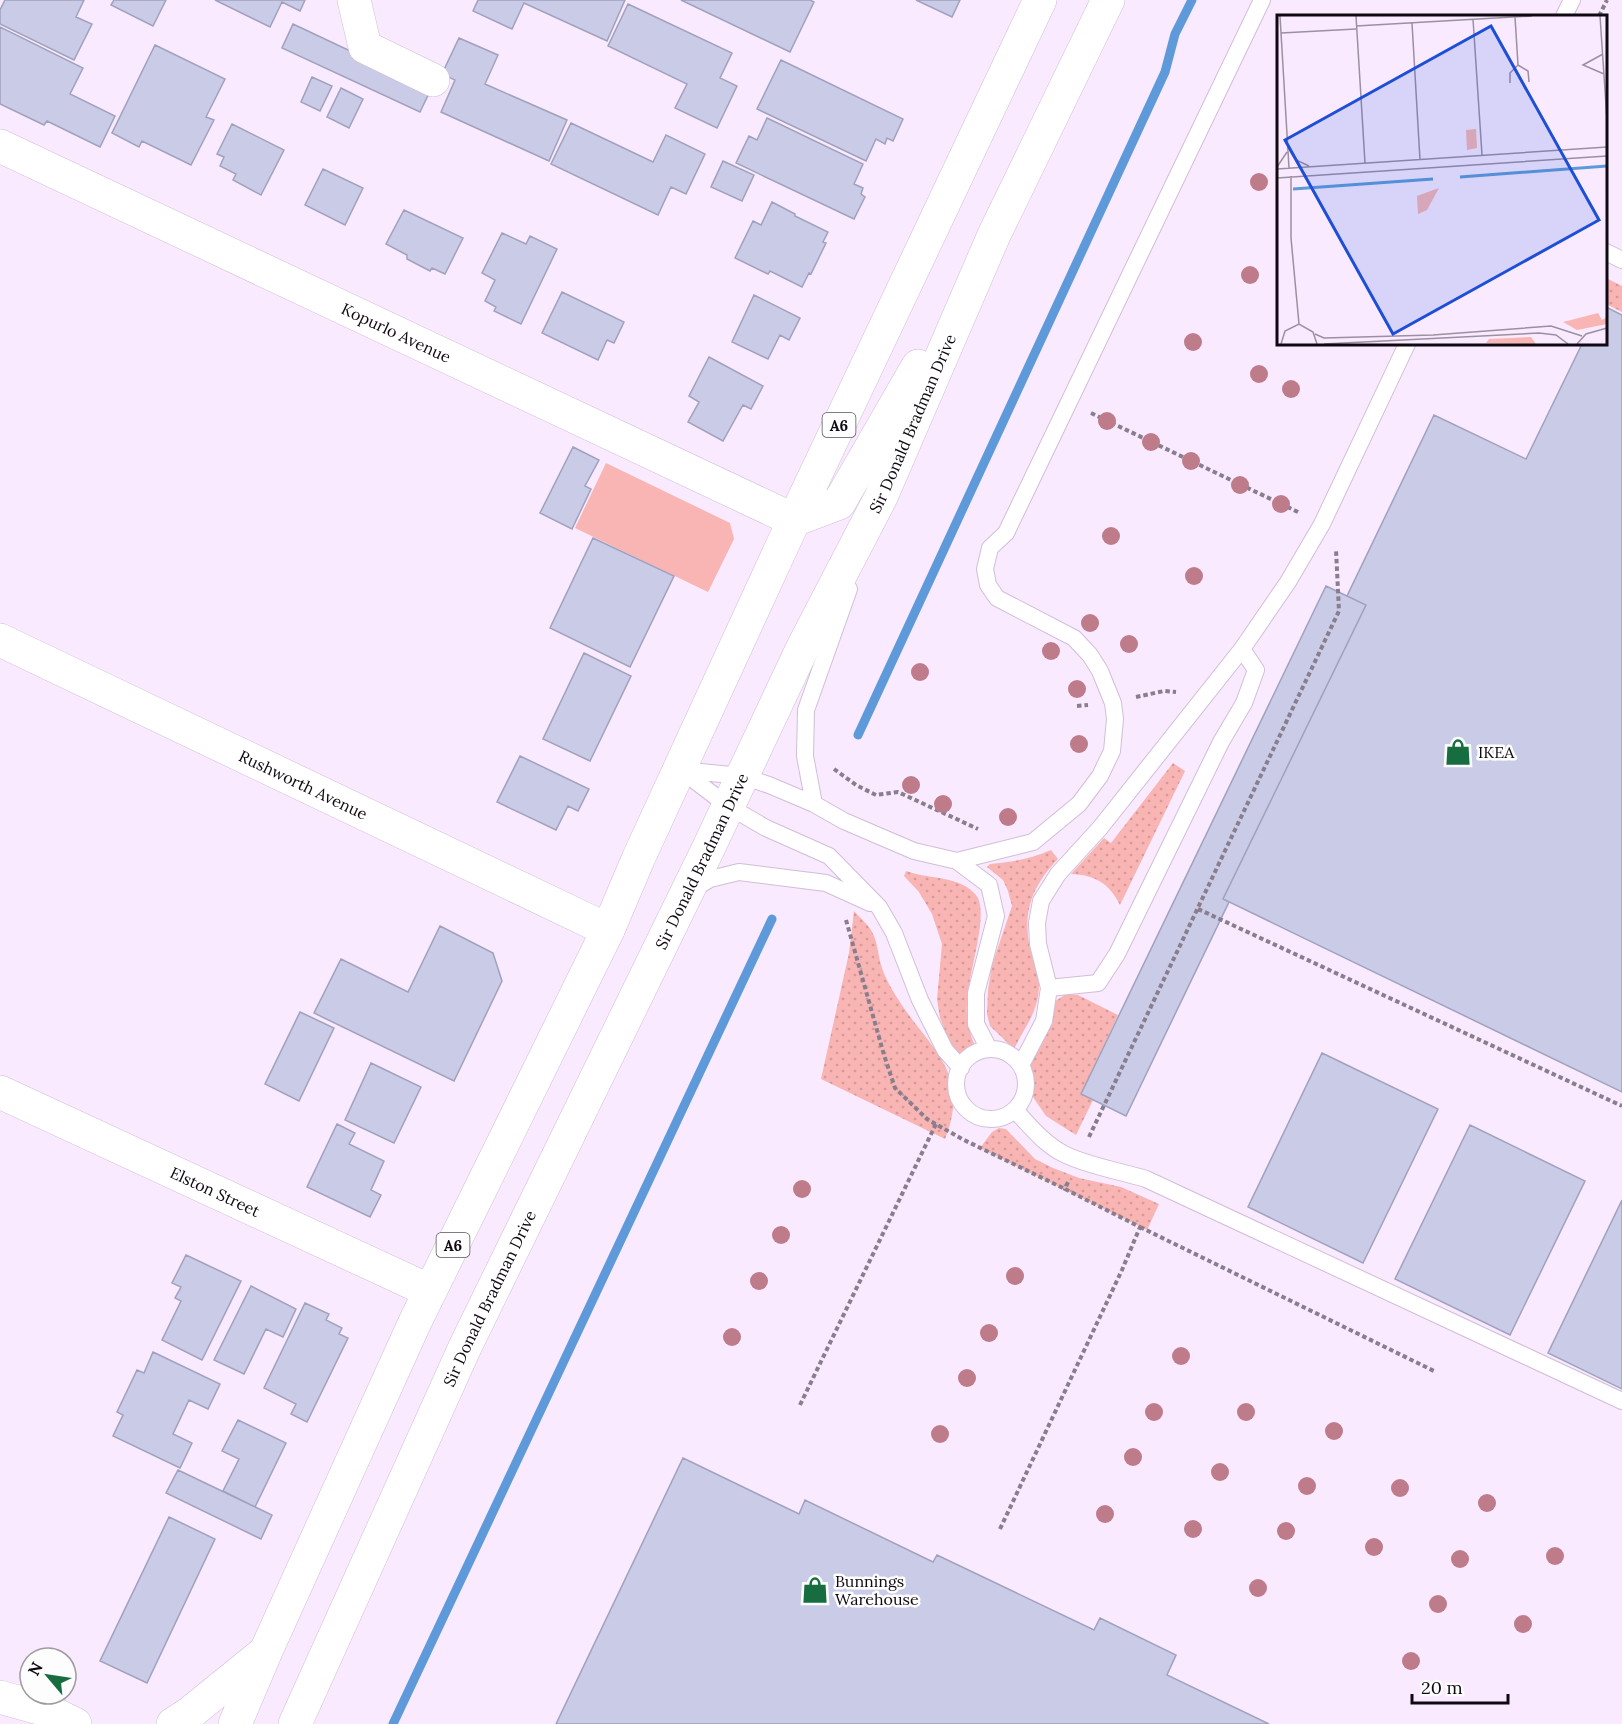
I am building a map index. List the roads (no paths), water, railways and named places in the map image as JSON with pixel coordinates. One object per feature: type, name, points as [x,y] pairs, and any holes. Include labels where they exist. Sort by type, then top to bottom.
[{"type":"main road","points":[[354,0],[365,47],[433,80]]},
{"type":"main road","name":"A6","points":[[235,1724],[410,1333],[608,930],[639,857],[794,520],[1040,0]]},
{"type":"main road","name":"Sir Donald Bradman Drive","points":[[294,1720],[465,1347],[686,894],[803,647],[881,497],[994,235],[1108,0]]},
{"type":"main road","name":"Kopurlo Avenue","points":[[0,146],[794,520]]},
{"type":"main road","points":[[794,520],[838,503],[994,235]]},
{"type":"main road","name":"Rushworth Avenue","points":[[0,640],[608,930]]},
{"type":"main road","name":"Elston Street","points":[[0,1092],[430,1292]]},
{"type":"main road","points":[[173,1724],[190,1713],[266,1651]]},
{"type":"main road","points":[[0,1697],[46,1710],[75,1724]]},
{"type":"main road","points":[[0,1713],[18,1724]]},
{"type":"lane","points":[[957,861],[1033,842],[1078,804],[1100,776],[1112,751],[1115,719],[1113,704],[1100,671],[1090,655],[1074,638],[997,598],[988,585],[985,569],[990,548],[1006,533],[1262,0]]},
{"type":"lane","points":[[1564,15],[1572,0]]},
{"type":"lane","points":[[1607,253],[1622,260]]},
{"type":"lane","points":[[1020,1065],[1044,1022],[1049,988],[1038,944],[1037,923],[1041,901],[1058,874],[1100,828],[1242,649],[1288,582],[1322,524],[1407,345]]},
{"type":"lane","points":[[814,804],[805,756],[806,710],[881,497]]},
{"type":"lane","points":[[1049,988],[1098,983],[1117,954],[1221,742],[1244,703],[1256,670],[1242,649]]},
{"type":"lane","points":[[680,770],[742,776],[784,791],[844,821],[914,851],[957,861],[989,885],[996,916],[976,993],[976,1024],[988,1049]]},
{"type":"lane","points":[[680,770],[728,806],[766,828],[829,856],[879,907],[894,933],[920,1000],[945,1050],[961,1068]]},
{"type":"lane","points":[[686,894],[710,879],[739,872],[826,883],[879,907]]},
{"type":"lane","points":[[988,1049],[1006,1052],[1016,1058],[1026,1078],[1026,1090],[1015,1110],[994,1119],[982,1118],[963,1106],[956,1083],[964,1062],[972,1054],[988,1049]]},
{"type":"lane","points":[[1015,1110],[1039,1137],[1063,1153],[1079,1160],[1146,1179],[1622,1401]]},
{"type":"waterway","points":[[858,735],[1165,72],[1175,34],[1192,0]]},
{"type":"waterway","points":[[393,1724],[772,919]]},
{"type":"place","name":"IKEA","points":[[1458,752]]},
{"type":"place","name":"Bunnings Warehouse","points":[[815,1590]]}]
